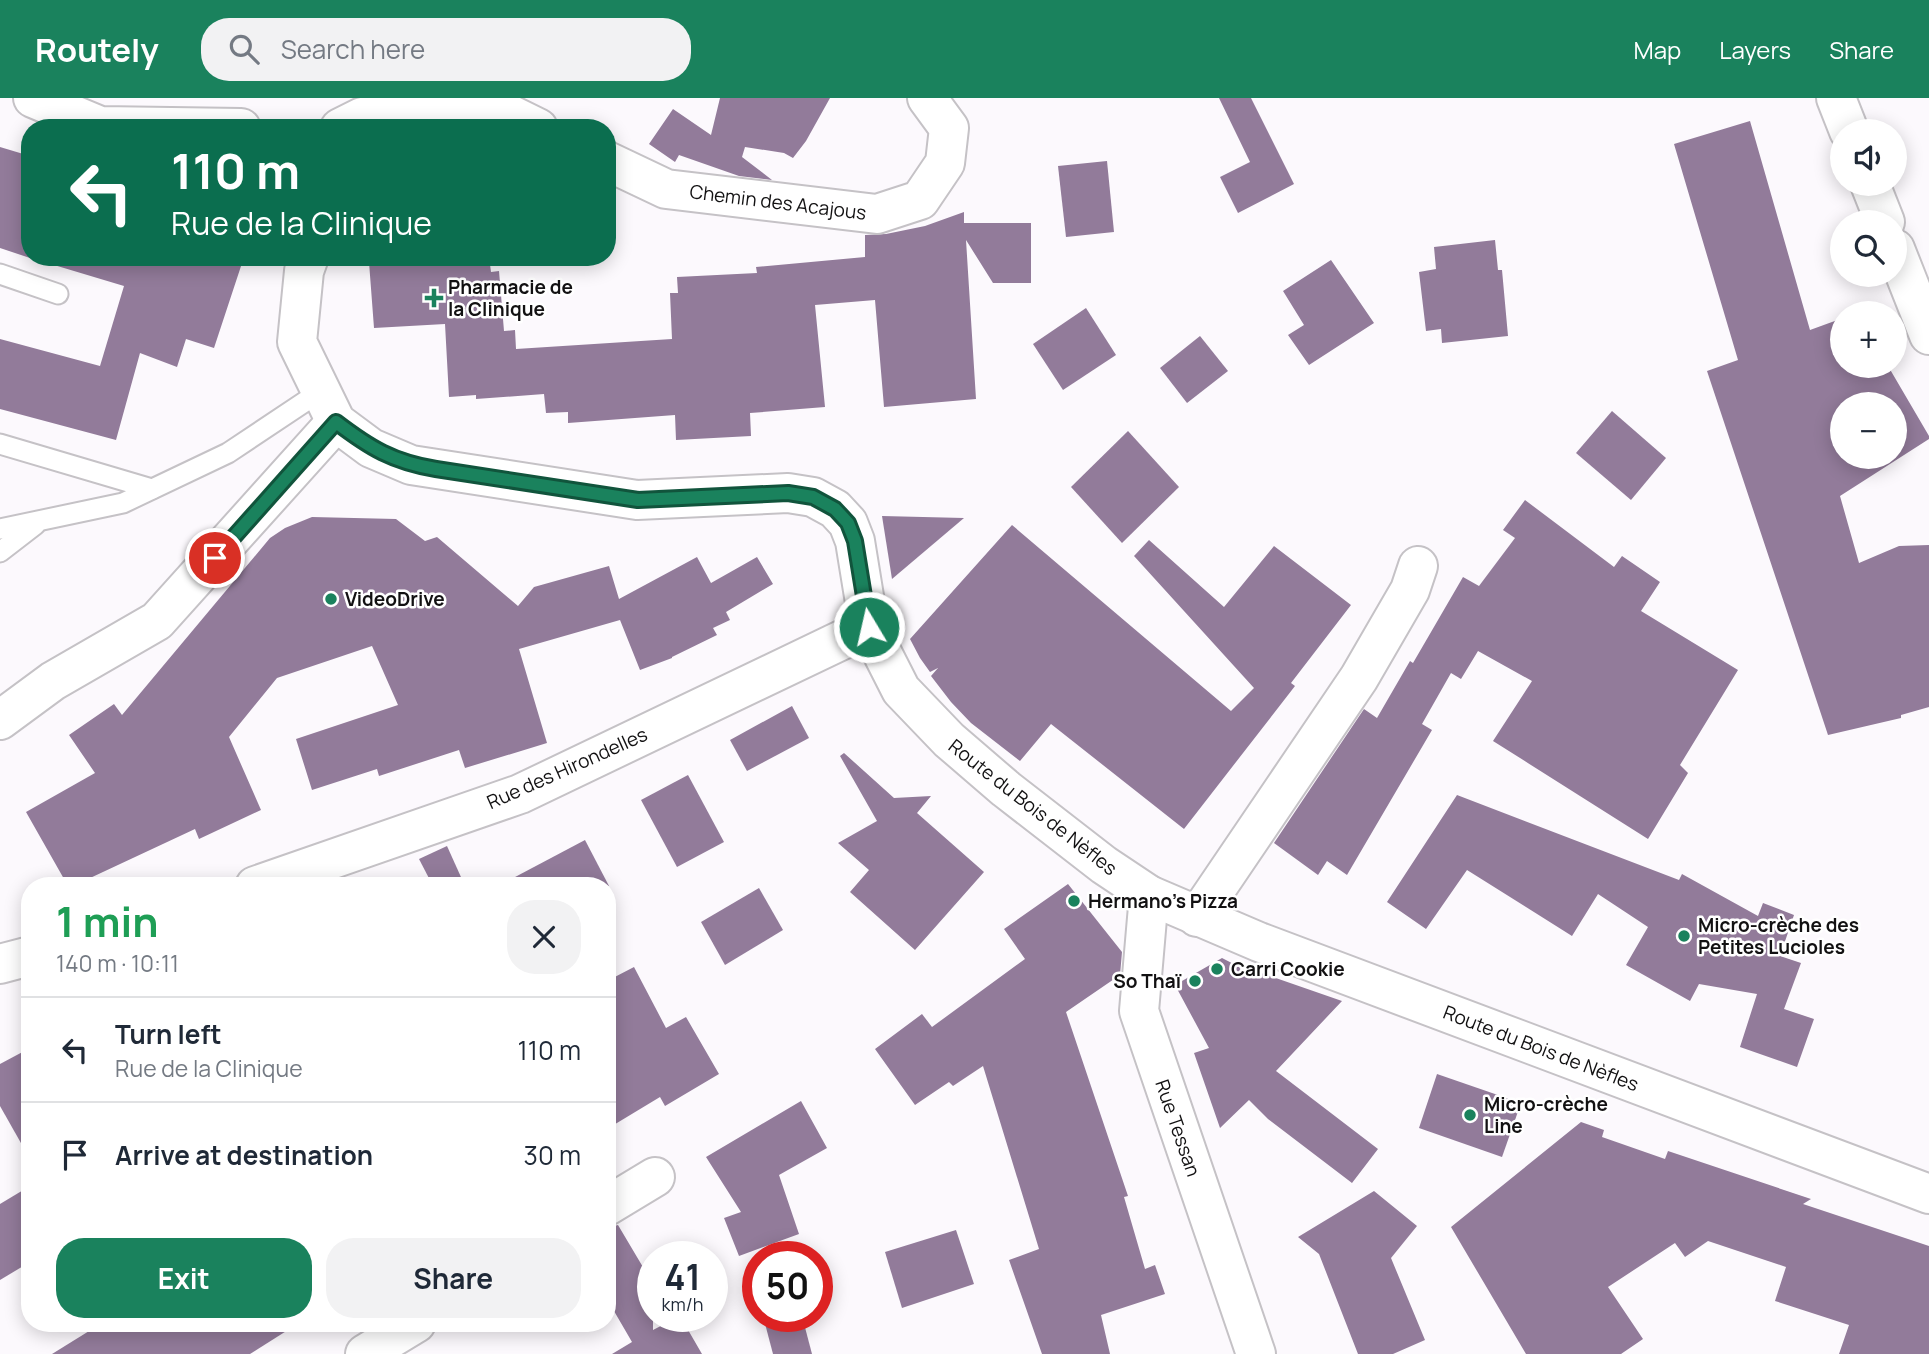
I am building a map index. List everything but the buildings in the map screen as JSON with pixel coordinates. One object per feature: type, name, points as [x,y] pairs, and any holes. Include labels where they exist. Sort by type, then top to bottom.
[{"type":"street","points":[[33,98],[83,119]]},
{"type":"street","name":"Chemin des Acajous","points":[[616,165],[666,189],[877,214],[920,200],[945,163],[948,128],[928,98]]},
{"type":"street","points":[[1836,98],[1844,119]]},
{"type":"street","points":[[358,119],[495,107],[520,119]]},
{"type":"street","name":"Route du Bois de Nèfles","points":[[306,266],[297,342],[329,407],[371,448],[411,465],[638,500],[788,493],[813,497],[835,509],[848,523],[855,541],[869,627],[901,690],[949,740],[1006,789],[1104,865],[1149,895],[1197,917],[1929,1194]]},
{"type":"street","points":[[1907,279],[1929,335]]},
{"type":"street","points":[[0,720],[53,681],[157,621],[329,407]]},
{"type":"street","points":[[1197,917],[1359,678],[1410,590],[1418,566]]},
{"type":"street","name":"Rue des Hirondelles","points":[[281,877],[520,794],[869,627]]},
{"type":"street","name":"Rue Tessan","points":[[1149,895],[1139,1011],[1256,1354]]},
{"type":"street","points":[[0,964],[21,958]]},
{"type":"street","points":[[616,1201],[655,1177]]},
{"type":"street","points":[[365,1354],[401,1332]]},
{"type":"lane","points":[[0,274],[58,293]]},
{"type":"lane","points":[[0,529],[123,503],[329,407]]},
{"type":"lane","points":[[0,444],[152,489]]},
{"type":"lane","points":[[0,552],[40,521]]},
{"type":"place","name":"Pharmacie de la Clinique","points":[[434,298]]},
{"type":"place","name":"VideoDrive","points":[[331,599]]},
{"type":"place","name":"Hermano's Pizza","points":[[1074,901]]},
{"type":"place","name":"Micro-crèche des Petites Lucioles","points":[[1684,936]]},
{"type":"place","name":"Carri Cookie","points":[[1217,969]]},
{"type":"place","name":"So Thaï","points":[[1195,981]]},
{"type":"place","name":"Micro-crèche Line","points":[[1470,1115]]},
{"type":"route","points":[[215,558],[336,422],[371,448],[411,465],[436,469],[638,500],[788,493],[813,497],[835,509],[848,523],[855,541],[869,627]]}]
